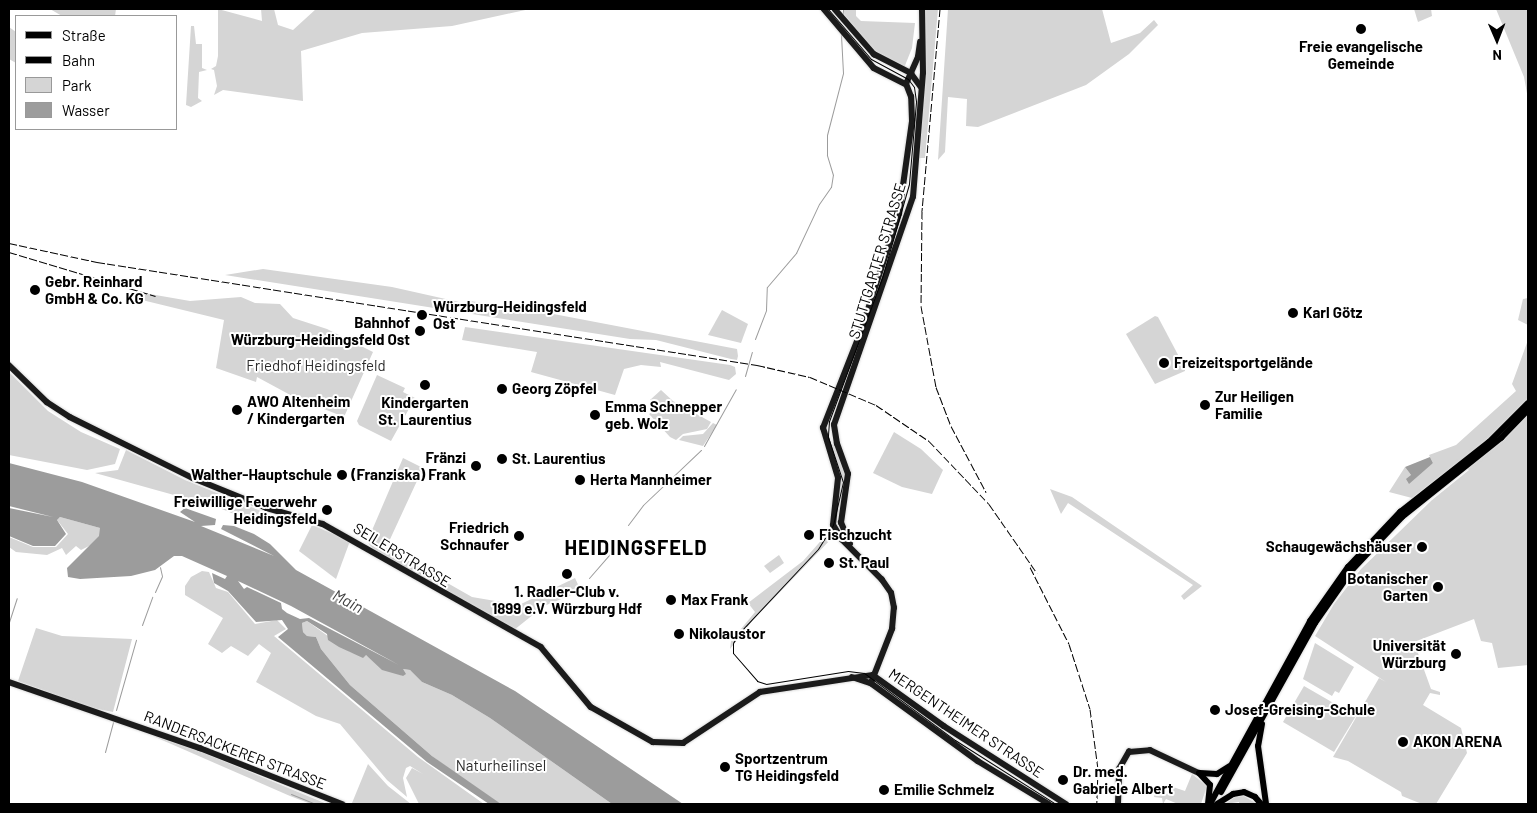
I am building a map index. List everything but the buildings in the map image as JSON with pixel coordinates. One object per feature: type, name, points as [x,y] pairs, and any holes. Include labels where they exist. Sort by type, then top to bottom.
[{"type":"main road","points":[[824,9],[874,68],[906,84]]},
{"type":"main road","name":"STUTTGARTER STRASSE","points":[[854,550],[841,523],[849,478],[834,431],[913,197],[922,89],[922,9]]},
{"type":"main road","points":[[836,11],[881,60],[913,74],[922,89]]},
{"type":"main road","name":"STUTTGARTER STRASSE","points":[[913,74],[918,57],[922,27]]},
{"type":"main road","name":"STUTTGARTER STRASSE","points":[[854,550],[838,534],[832,523],[838,478],[823,433],[826,414],[867,314],[899,214],[912,120],[911,97],[906,84],[922,62]]},
{"type":"main road","name":"SEILERSTRASSE","points":[[9,365],[46,402],[70,417],[193,478],[267,508],[323,524],[541,647],[591,707],[653,742],[683,743],[760,692]]},
{"type":"main road","points":[[843,372],[852,379]]},
{"type":"main road","points":[[1481,451],[1528,403]]},
{"type":"main road","points":[[1216,804],[1315,622],[1352,570],[1402,517],[1528,410]]},
{"type":"main road","points":[[1209,804],[1310,621],[1344,572],[1400,512],[1473,458]]},
{"type":"main road","points":[[854,550],[891,594],[894,622],[871,682]]},
{"type":"main road","name":"MERGENTHEIMER STRASSE","points":[[760,692],[849,677],[873,675],[944,726],[1066,804]]},
{"type":"main road","name":"MERGENTHEIMER STRASSE","points":[[849,677],[871,682],[978,761],[1049,804]]},
{"type":"main road","name":"RANDERSACKERER STRASSE","points":[[9,682],[200,748],[342,804]]},
{"type":"main road","points":[[1266,804],[1258,746],[1268,707]]},
{"type":"main road","points":[[1118,804],[1119,769],[1129,752],[1141,749],[1150,750],[1199,773],[1217,774],[1231,765]]},
{"type":"main road","points":[[1199,773],[1210,785],[1209,804]]},
{"type":"main road","points":[[1216,804],[1233,794],[1244,792],[1255,797],[1261,804]]},
{"type":"green space","points":[[50,9],[116,9],[115,15],[60,15]]},
{"type":"green space","points":[[218,9],[262,21],[261,9],[274,9],[278,25],[293,30],[316,9],[530,9],[452,26],[362,33],[301,51],[303,101],[223,90],[214,95],[217,86],[214,70],[211,69],[216,66],[218,56]]},
{"type":"green space","points":[[844,9],[856,9],[856,16],[861,21],[915,23],[912,48],[904,68],[875,53],[844,14]]},
{"type":"green space","points":[[925,9],[938,9],[925,158],[919,158]]},
{"type":"green space","points":[[948,9],[1102,9],[1111,43],[1140,33],[1154,20],[1158,25],[1129,54],[1086,85],[978,127],[966,126],[967,99],[948,97],[945,152],[938,160]]},
{"type":"green space","points":[[1414,9],[1431,9],[1432,16],[1418,22]]},
{"type":"green space","points":[[1496,9],[1528,9],[1528,99],[1524,77]]},
{"type":"green space","points":[[191,26],[194,26],[196,44],[202,44],[202,68],[207,70],[199,72],[198,98],[202,101],[191,107],[186,105]]},
{"type":"green space","points":[[9,27],[15,31],[15,62],[9,59]]},
{"type":"green space","points":[[263,269],[392,287],[468,304],[470,301],[543,312],[737,349],[738,356],[737,360],[656,340],[630,339],[225,275]]},
{"type":"green space","name":"Friedhof Heidingsfeld","points":[[144,293],[190,301],[241,297],[255,303],[280,304],[293,318],[327,329],[373,352],[344,417],[294,397],[257,377],[256,382],[216,368],[224,320],[142,300]]},
{"type":"green space","points":[[1528,298],[1528,325],[1518,320],[1523,299]]},
{"type":"green space","points":[[722,310],[748,324],[741,343],[708,335]]},
{"type":"green space","points":[[1155,316],[1158,317],[1185,371],[1155,384],[1126,334]]},
{"type":"green space","points":[[465,327],[730,365],[735,367],[736,374],[729,380],[660,362],[661,367],[641,365],[624,369],[615,395],[531,372],[537,352],[462,340]]},
{"type":"green space","name":"Botanischer Garten","points":[[1528,340],[1528,665],[1498,668],[1492,643],[1481,641],[1474,619],[1414,642],[1431,689],[1440,692],[1440,695],[1430,693],[1423,705],[1461,728],[1467,753],[1436,804],[1422,804],[1402,796],[1401,792],[1348,761],[1333,757],[1379,678],[1386,682],[1315,636],[1334,604],[1361,569],[1432,500],[1469,470],[1457,463],[1412,498],[1389,492],[1405,467],[1411,475],[1433,463],[1429,455],[1456,445],[1516,391],[1512,384]]},
{"type":"green space","points":[[9,372],[48,411],[81,432],[120,449],[115,464],[87,470],[9,455]]},
{"type":"green space","points":[[377,375],[405,388],[403,392],[415,398],[391,441],[359,425],[357,421]]},
{"type":"green space","points":[[661,390],[673,401],[711,422],[707,429],[683,434],[676,440],[670,437],[649,414],[658,408],[650,400]]},
{"type":"green space","points":[[713,423],[717,425],[703,446],[679,440],[683,436],[703,434]]},
{"type":"green space","points":[[894,432],[921,449],[943,470],[932,494],[902,487],[873,473]]},
{"type":"green space","points":[[834,444],[846,474],[846,488],[839,517],[834,516],[840,478],[829,446]]},
{"type":"green space","points":[[126,450],[185,480],[261,511],[256,523],[217,507],[95,473],[118,470]]},
{"type":"green space","points":[[403,458],[423,468],[386,548],[472,597],[519,605],[575,578],[581,591],[544,606],[514,630],[381,557],[367,542]]},
{"type":"green space","points":[[1050,489],[1072,497],[1202,586],[1184,600],[1181,596],[1193,585],[1068,503],[1061,514]]},
{"type":"green space","points":[[60,517],[100,528],[100,536],[91,545],[81,550],[76,546],[66,555],[62,548],[47,555],[16,552],[9,547],[9,537],[33,547],[56,547],[68,534],[57,520]]},
{"type":"green space","points":[[312,525],[350,541],[336,579],[299,551]]},
{"type":"green space","points":[[826,535],[832,538],[753,620],[730,649],[731,641],[755,612],[748,603],[803,561]]},
{"type":"green space","points":[[779,555],[784,563],[770,573],[764,566]]},
{"type":"green space","points":[[202,571],[209,572],[216,588],[228,592],[255,624],[277,620],[286,629],[274,636],[418,757],[484,804],[419,804],[406,778],[412,768],[423,774],[410,766],[406,768],[403,778],[407,797],[387,780],[340,724],[316,716],[256,682],[271,653],[259,644],[248,656],[231,646],[222,653],[208,644],[223,618],[185,595],[185,586],[191,577]]},
{"type":"green space","name":"Naturheilinsel","points":[[307,621],[350,652],[366,655],[384,668],[403,676],[403,669],[410,670],[422,682],[452,695],[490,718],[612,804],[501,804],[488,798],[432,756],[350,685],[321,649],[316,637],[307,636],[303,632],[302,623]]},
{"type":"green space","points":[[36,628],[62,636],[132,639],[113,712],[92,708],[18,681]]},
{"type":"green space","points":[[1315,643],[1354,667],[1339,693],[1335,691],[1332,696],[1303,679]]},
{"type":"green space","points":[[1304,686],[1356,716],[1334,752],[1283,722]]},
{"type":"green space","points":[[153,736],[199,751],[327,804],[311,804],[290,796]]},
{"type":"green space","points":[[368,764],[388,786],[411,804],[352,803]]},
{"type":"green space","points":[[1192,774],[1207,786],[1201,804],[1178,804],[1166,799],[1163,804],[1162,798],[1154,797],[1156,790],[1167,794],[1170,786],[1185,791]]},
{"type":"green space","points":[[1244,796],[1257,804],[1239,804],[1239,802],[1225,804],[1235,797]]},
{"type":"water","points":[[1430,457],[1433,463],[1409,484],[1406,479],[1411,475],[1405,467]]},
{"type":"water","name":"Main","points":[[9,463],[82,482],[195,522],[180,512],[185,508],[216,519],[215,525],[201,526],[274,556],[221,529],[223,525],[234,526],[254,534],[270,544],[296,570],[515,691],[683,804],[612,804],[490,718],[452,695],[422,682],[410,670],[403,669],[406,674],[403,676],[382,670],[366,655],[363,658],[339,647],[328,640],[327,634],[307,621],[302,623],[303,632],[307,636],[316,637],[321,649],[350,685],[432,756],[501,804],[489,804],[427,762],[278,637],[288,629],[282,620],[256,622],[228,591],[214,583],[212,573],[225,579],[227,576],[182,556],[174,556],[155,570],[131,576],[80,579],[68,577],[67,568],[99,536],[100,528],[60,517],[57,520],[66,534],[55,546],[33,546],[9,536],[9,508],[53,517],[9,506]],"holes":[[[238,581],[291,606],[399,665],[309,618],[300,619],[287,613],[282,609],[281,603],[247,587],[244,589]]]},
{"type":"waterway","points":[[843,9],[843,15]]},
{"type":"waterway","points":[[755,339],[766,310],[767,287],[796,253],[819,204],[831,187],[833,175],[827,155],[827,135],[843,73],[841,34]]},
{"type":"waterway","points":[[745,376],[752,352]]},
{"type":"waterway","points":[[704,446],[736,389]]},
{"type":"waterway","points":[[628,525],[643,505],[701,450]]},
{"type":"waterway","points":[[589,578],[614,549]]},
{"type":"waterway","points":[[155,592],[162,576],[160,567]]},
{"type":"waterway","points":[[142,625],[152,597]]},
{"type":"waterway","points":[[9,622],[17,598]]},
{"type":"waterway","points":[[116,710],[136,640]]},
{"type":"waterway","points":[[105,752],[113,722]]},
{"type":"waterway","points":[[291,794],[316,804]]},
{"type":"tram line","points":[[828,9],[871,59],[908,79],[914,87],[916,102],[909,184],[882,278],[829,421],[828,437],[843,482],[833,525],[818,549],[741,631],[733,643],[733,653],[757,681],[766,684],[848,671],[864,673],[955,740],[1056,804]]},
{"type":"railway","points":[[940,9],[922,211],[921,306],[936,387],[951,426],[986,492]]},
{"type":"railway","points":[[9,243],[97,262],[757,365],[810,377],[876,405],[929,441],[989,504],[1037,573]]},
{"type":"railway","points":[[9,252],[156,296]]},
{"type":"railway","points":[[1030,567],[1069,644],[1090,709],[1098,769],[1097,804]]},
{"type":"place","name":"Freie evangelische Gemeinde","points":[[1361,29]]},
{"type":"place","name":"Gebr. Reinhard GmbH & Co. KG","points":[[35,290]]},
{"type":"place","name":"Karl Götz","points":[[1293,313]]},
{"type":"place","name":"Würzburg-Heidingsfeld Ost","points":[[422,315]]},
{"type":"place","name":"Bahnhof Würzburg-Heidingsfeld Ost","points":[[420,331]]},
{"type":"place","name":"Freizeitsportgelände","points":[[1164,363]]},
{"type":"place","name":"Kindergarten St. Laurentius","points":[[425,385]]},
{"type":"place","name":"Georg Zöpfel","points":[[502,389]]},
{"type":"place","name":"Zur Heiligen Familie","points":[[1205,405]]},
{"type":"place","name":"AWO Altenheim / Kindergarten","points":[[237,410]]},
{"type":"place","name":"Emma Schnepper geb. Wolz","points":[[595,415]]},
{"type":"place","name":"St. Laurentius","points":[[502,459]]},
{"type":"place","name":"Fränzi (Franziska) Frank","points":[[476,466]]},
{"type":"place","name":"Walther-Hauptschule","points":[[342,475]]},
{"type":"place","name":"Herta Mannheimer","points":[[580,480]]},
{"type":"place","name":"Freiwillige Feuerwehr Heidingsfeld","points":[[327,510]]},
{"type":"place","name":"Fischzucht","points":[[809,535]]},
{"type":"place","name":"Friedrich Schnaufer","points":[[519,536]]},
{"type":"place","name":"Schaugewächshäuser","points":[[1422,547]]},
{"type":"place","name":"St. Paul","points":[[829,563]]},
{"type":"place","name":"1. Radler-Club v. 1899 e.V. Würzburg Hdf","points":[[567,574]]},
{"type":"place","name":"Botanischer Garten","points":[[1438,587]]},
{"type":"place","name":"Max Frank","points":[[671,600]]},
{"type":"place","name":"Nikolaustor","points":[[679,634]]},
{"type":"place","name":"Universität Würzburg","points":[[1456,654]]},
{"type":"place","name":"Josef-Greising-Schule","points":[[1215,710]]},
{"type":"place","name":"AKON ARENA","points":[[1403,742]]},
{"type":"place","name":"Sportzentrum TG Heidingsfeld","points":[[725,767]]},
{"type":"place","name":"Dr. med. Gabriele Albert","points":[[1063,780]]},
{"type":"place","name":"Emilie Schmelz","points":[[884,790]]},
{"type":"district","name":"HEIDINGSFELD","points":[[636,547]]}]
